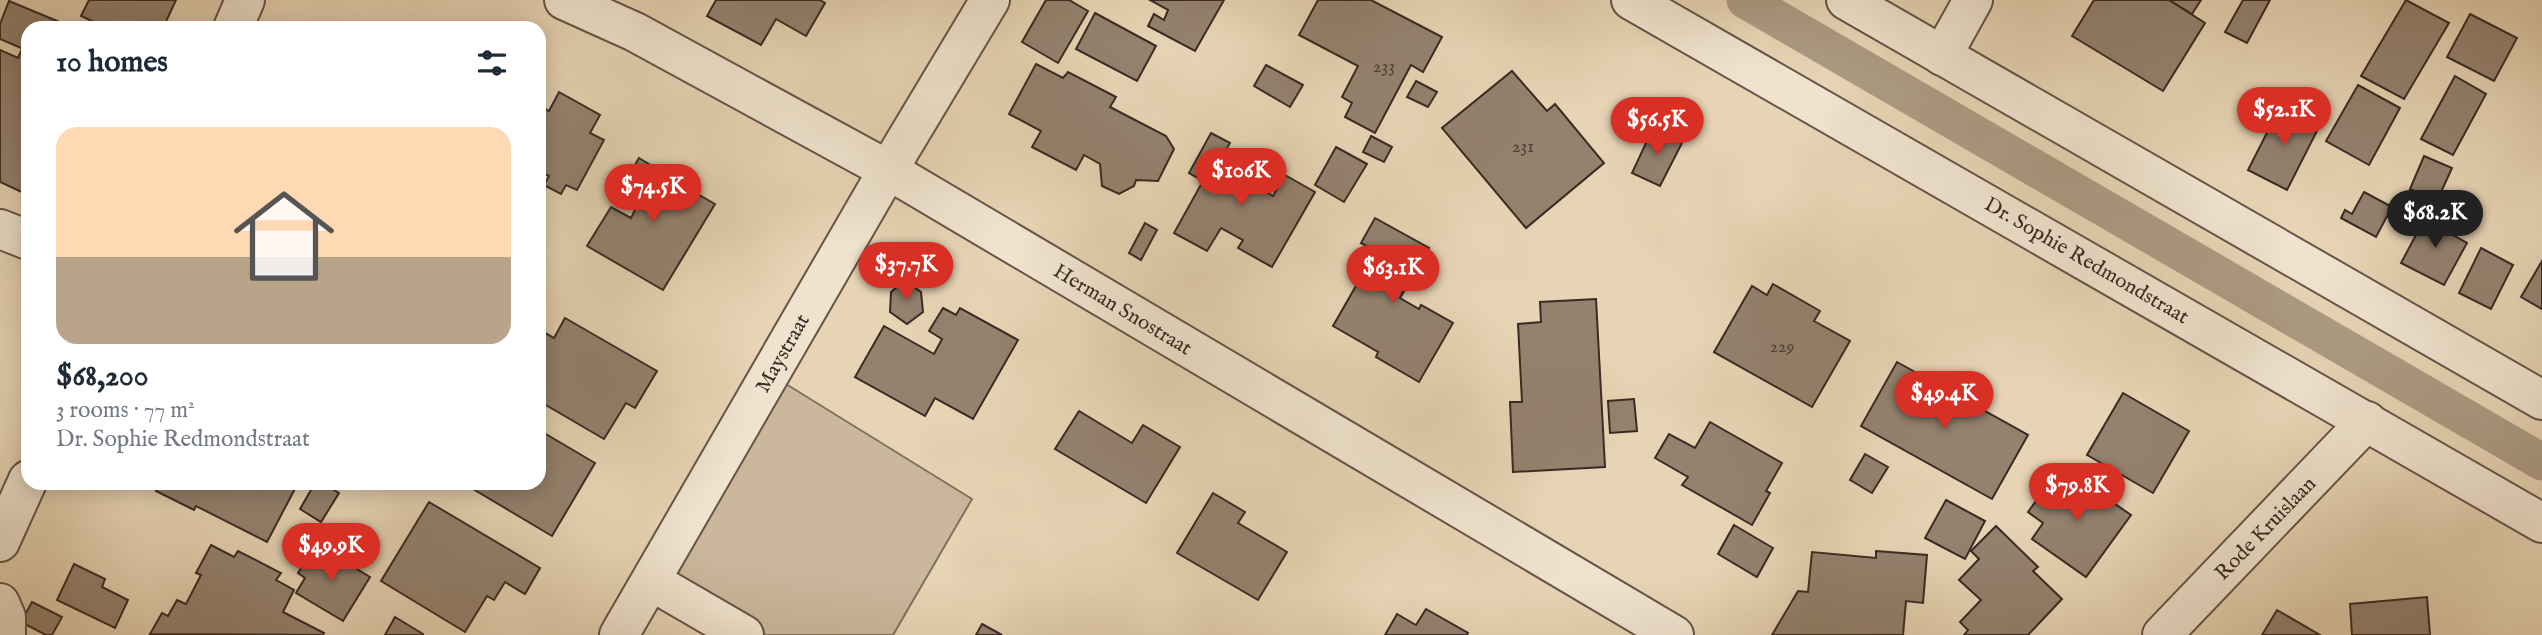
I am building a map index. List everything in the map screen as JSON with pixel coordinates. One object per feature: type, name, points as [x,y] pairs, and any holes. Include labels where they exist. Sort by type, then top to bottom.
[{"type":"street","points":[[236,21],[245,0]]},
{"type":"street","name":"Herman Snostraat","points":[[564,0],[635,32],[888,170],[1674,635]]},
{"type":"street","name":"Maystraat","points":[[619,635],[888,170],[990,0]]},
{"type":"street","name":"Dr. Sophie Redmondstraat","points":[[1631,0],[2542,523]]},
{"type":"street","points":[[1846,0],[2542,400]]},
{"type":"street","points":[[1942,56],[1973,0]]},
{"type":"street","points":[[0,229],[21,237]]},
{"type":"street","name":"Rode Kruislaan","points":[[2162,635],[2367,421]]},
{"type":"street","points":[[0,542],[23,490]]},
{"type":"street","points":[[651,581],[744,635]]},
{"type":"street","points":[[0,603],[6,617],[6,635]]},
{"type":"shaded area","points":[[786,384],[972,499],[893,635],[766,635],[684,589],[677,580],[679,569]]},
{"type":"building","points":[[89,0],[176,0],[166,21],[92,21],[81,16]]},
{"type":"building","points":[[716,0],[820,0],[825,3],[806,36],[776,19],[761,45],[707,16]]},
{"type":"building","points":[[1046,0],[1069,0],[1088,11],[1058,63],[1022,42]]},
{"type":"building","points":[[1150,0],[1224,0],[1195,51],[1148,26],[1154,14],[1164,20],[1168,10]]},
{"type":"building","points":[[1318,0],[1371,0],[1442,37],[1423,72],[1411,65],[1375,133],[1345,117],[1352,103],[1342,97],[1358,66],[1299,35]]},
{"type":"building","points":[[2094,0],[2169,0],[2205,23],[2163,91],[2072,36]]},
{"type":"building","points":[[2169,0],[2201,0],[2192,14]]},
{"type":"building","points":[[2243,0],[2270,0],[2247,43],[2225,32]]},
{"type":"building","points":[[2406,0],[2449,23],[2404,99],[2361,76]]},
{"type":"building","points":[[9,1],[57,21],[21,21],[21,48],[0,39],[0,24]]},
{"type":"building","points":[[1095,13],[1156,46],[1137,81],[1076,49]]},
{"type":"building","points":[[2470,14],[2517,38],[2494,81],[2447,57]]},
{"type":"building","points":[[0,50],[18,58],[21,51],[21,192],[0,182]]},
{"type":"building","points":[[1036,64],[1063,78],[1068,72],[1116,97],[1110,107],[1166,136],[1174,149],[1158,181],[1136,180],[1134,186],[1119,194],[1102,186],[1100,164],[1084,155],[1076,170],[1032,147],[1041,131],[1009,114]]},
{"type":"building","points":[[1266,65],[1303,85],[1290,107],[1254,86]]},
{"type":"building","points":[[1512,71],[1547,111],[1555,104],[1604,163],[1526,228],[1442,128]]},
{"type":"building","points":[[2455,76],[2486,94],[2453,155],[2421,139]]},
{"type":"building","points":[[1416,81],[1437,92],[1428,107],[1407,97]]},
{"type":"building","points":[[2358,85],[2400,108],[2369,165],[2326,141]]},
{"type":"building","points":[[559,92],[600,115],[590,133],[604,140],[577,190],[566,185],[561,194],[546,186],[549,176],[546,174],[546,109],[549,111]]},
{"type":"building","points":[[2281,105],[2320,125],[2287,190],[2248,170]]},
{"type":"building","points":[[1653,128],[1682,143],[1660,186],[1632,173]]},
{"type":"building","points":[[1211,133],[1230,143],[1217,165],[1273,196],[1285,175],[1315,192],[1272,267],[1238,248],[1243,240],[1221,228],[1207,251],[1174,233],[1203,181],[1189,173]]},
{"type":"building","points":[[1371,136],[1392,147],[1384,162],[1363,152]]},
{"type":"building","points":[[1336,147],[1367,164],[1344,202],[1315,185]]},
{"type":"building","points":[[2424,156],[2452,168],[2437,201],[2410,189]]},
{"type":"building","points":[[639,158],[662,172],[665,167],[692,183],[689,189],[715,204],[663,290],[587,246],[611,207],[631,218],[639,202],[620,191]]},
{"type":"building","points":[[2364,192],[2392,207],[2376,237],[2341,218],[2345,210],[2352,214]]},
{"type":"building","points":[[2436,211],[2453,220],[2446,231],[2467,243],[2444,285],[2401,263],[2424,220],[2429,223]]},
{"type":"building","points":[[1375,218],[1429,248],[1400,298],[1419,309],[1421,305],[1453,323],[1419,382],[1376,357],[1378,352],[1333,326],[1376,251],[1361,243]]},
{"type":"building","points":[[1145,223],[1157,230],[1141,260],[1129,253]]},
{"type":"building","points":[[2481,248],[2513,265],[2491,309],[2459,293]]},
{"type":"building","points":[[2542,261],[2542,309],[2521,297]]},
{"type":"building","points":[[905,280],[921,292],[923,312],[907,324],[890,312],[891,292]]},
{"type":"building","points":[[1773,284],[1820,311],[1814,321],[1850,341],[1812,407],[1714,352],[1752,286],[1767,295]]},
{"type":"building","points":[[1596,299],[1605,467],[1513,472],[1510,402],[1522,402],[1518,324],[1541,322],[1540,302]]},
{"type":"building","points":[[943,308],[956,315],[960,308],[1018,340],[973,419],[935,398],[925,416],[855,377],[884,326],[934,354],[942,339],[929,331]]},
{"type":"building","points":[[565,318],[657,371],[635,408],[626,403],[604,439],[546,405],[546,333],[554,338]]},
{"type":"building","points":[[1897,362],[2028,435],[1992,499],[1861,426]]},
{"type":"building","points":[[2123,393],[2189,431],[2153,493],[2087,455]]},
{"type":"building","points":[[1634,399],[1637,431],[1610,433],[1608,401]]},
{"type":"building","points":[[1079,411],[1132,443],[1143,425],[1180,447],[1146,503],[1055,449]]},
{"type":"building","points":[[1710,422],[1782,463],[1766,491],[1770,493],[1752,525],[1682,485],[1688,477],[1655,458],[1669,434],[1695,448]]},
{"type":"building","points":[[546,434],[595,463],[552,536],[475,490],[546,490]]},
{"type":"building","points":[[1865,454],[1888,467],[1872,493],[1850,480]]},
{"type":"building","points":[[2072,474],[2131,515],[2086,577],[2032,539],[2043,523],[2028,512],[2051,480],[2062,487]]},
{"type":"building","points":[[294,490],[267,542],[196,506],[194,510],[156,491]]},
{"type":"building","points":[[311,490],[334,490],[339,493],[321,522],[300,509]]},
{"type":"building","points":[[1213,493],[1245,512],[1238,523],[1287,552],[1258,600],[1177,553]]},
{"type":"building","points":[[1946,500],[1985,521],[1965,559],[1925,538]]},
{"type":"building","points":[[429,502],[540,568],[525,594],[505,582],[494,600],[487,596],[465,632],[381,581]]},
{"type":"building","points":[[1734,525],[1773,548],[1757,577],[1718,554]]},
{"type":"building","points":[[1996,526],[2038,567],[2033,571],[2062,599],[2028,635],[1964,635],[1968,630],[1960,622],[1981,600],[1959,580],[1979,559],[1971,551]]},
{"type":"building","points":[[316,544],[370,577],[343,621],[296,593],[305,578],[298,573]]},
{"type":"building","points":[[211,545],[234,557],[238,551],[281,573],[276,580],[294,590],[283,612],[324,633],[323,635],[150,634],[162,613],[168,616],[177,600],[186,604],[201,575],[196,573]]},
{"type":"building","points":[[1876,551],[1927,555],[1923,603],[1906,601],[1903,635],[1772,635],[1798,591],[1808,592],[1812,552],[1876,558]]},
{"type":"building","points":[[74,564],[105,579],[102,587],[128,600],[115,628],[57,600]]},
{"type":"building","points":[[2427,597],[2430,635],[2352,635],[2350,604]]},
{"type":"building","points":[[32,602],[62,617],[52,635],[46,635],[21,622]]},
{"type":"building","points":[[1426,609],[1468,633],[1467,635],[1385,635],[1397,614],[1416,625]]},
{"type":"building","points":[[2277,610],[2320,635],[2262,635]]},
{"type":"building","points":[[395,617],[423,634],[423,635],[385,635]]},
{"type":"building","points":[[982,624],[1002,635],[976,635]]},
{"type":"waterway","points":[[1745,0],[2542,462]]}]
